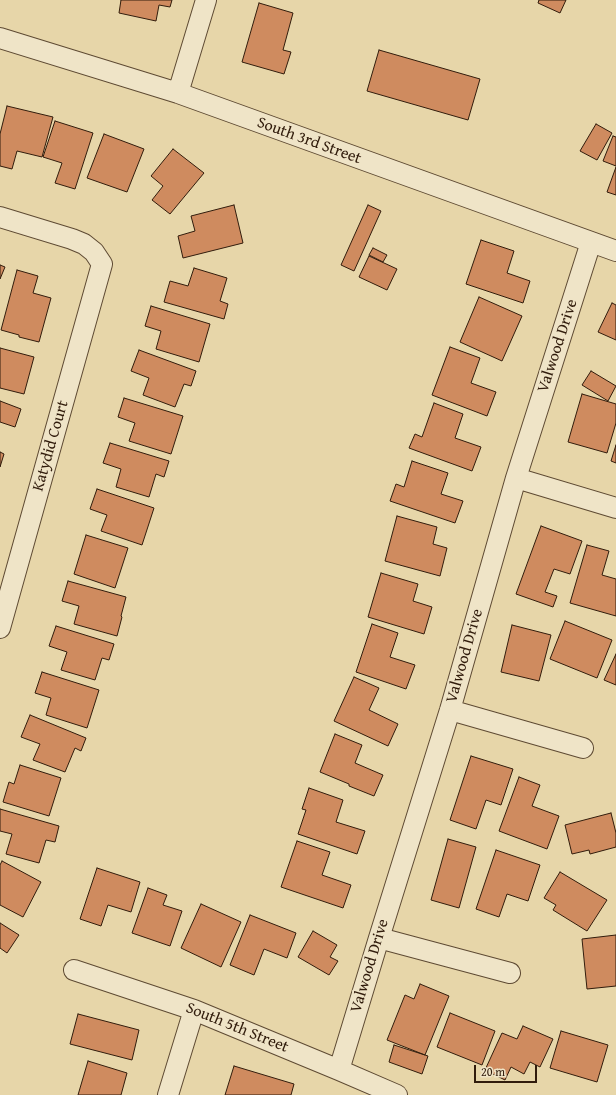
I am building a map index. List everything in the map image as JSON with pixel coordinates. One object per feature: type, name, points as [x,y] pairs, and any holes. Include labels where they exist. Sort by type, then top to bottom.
[{"type":"street","points":[[178,93],[206,0]]},
{"type":"street","name":"South 3rd Street","points":[[0,38],[178,93],[616,251]]},
{"type":"street","name":"Katydid Court","points":[[0,217],[84,244],[94,252],[102,264],[0,628]]},
{"type":"street","name":"Valwood Drive","points":[[339,1070],[450,710],[516,478],[591,242]]},
{"type":"street","points":[[516,478],[616,508]]},
{"type":"street","points":[[450,710],[583,748]]},
{"type":"street","points":[[379,938],[510,974]]},
{"type":"street","name":"South 5th Street","points":[[74,970],[194,1010],[397,1095]]},
{"type":"street","points":[[168,1095],[194,1010]]},
{"type":"building","points":[[121,0],[172,0],[170,7],[159,5],[156,21],[119,13]]},
{"type":"building","points":[[539,0],[566,0],[560,13],[538,3]]},
{"type":"building","points":[[259,3],[293,13],[283,50],[291,52],[284,74],[242,62]]},
{"type":"building","points":[[379,50],[480,79],[468,120],[367,91]]},
{"type":"building","points":[[7,106],[53,117],[42,157],[17,151],[12,169],[0,166],[0,134]]},
{"type":"building","points":[[55,121],[93,133],[75,189],[55,183],[62,163],[43,157]]},
{"type":"building","points":[[596,124],[612,133],[597,160],[580,151]]},
{"type":"building","points":[[104,134],[144,149],[127,192],[87,178]]},
{"type":"building","points":[[613,136],[616,137],[616,166],[603,161]]},
{"type":"building","points":[[173,149],[204,173],[170,214],[152,200],[163,186],[151,176]]},
{"type":"building","points":[[616,167],[616,195],[607,192]]},
{"type":"building","points":[[234,205],[243,243],[183,258],[178,236],[195,231],[191,216]]},
{"type":"building","points":[[368,205],[381,211],[354,271],[341,265]]},
{"type":"building","points":[[481,240],[514,251],[507,273],[530,281],[523,303],[466,284]]},
{"type":"building","points":[[373,248],[387,255],[383,262],[369,255]]},
{"type":"building","points":[[369,256],[397,269],[387,290],[359,277]]},
{"type":"building","points":[[0,265],[5,267],[0,279]]},
{"type":"building","points":[[194,268],[227,278],[220,301],[228,304],[224,319],[164,302],[170,281],[188,286]]},
{"type":"building","points":[[17,270],[38,276],[33,293],[51,298],[39,342],[19,337],[19,335],[1,330]]},
{"type":"building","points":[[479,297],[522,316],[502,361],[460,342]]},
{"type":"building","points":[[612,303],[616,305],[616,340],[598,332]]},
{"type":"building","points":[[151,306],[210,324],[199,362],[156,349],[161,331],[145,326]]},
{"type":"building","points":[[450,347],[480,358],[471,383],[496,392],[487,416],[432,395]]},
{"type":"building","points":[[0,348],[34,357],[24,394],[0,388]]},
{"type":"building","points":[[139,350],[196,371],[191,386],[184,384],[175,407],[143,395],[149,378],[131,371]]},
{"type":"building","points":[[591,371],[616,386],[608,401],[582,385]]},
{"type":"building","points":[[582,394],[616,404],[616,423],[607,453],[568,442]]},
{"type":"building","points":[[124,398],[183,416],[171,454],[129,441],[135,423],[118,417]]},
{"type":"building","points":[[0,401],[21,409],[15,427],[0,422]]},
{"type":"building","points":[[434,403],[463,414],[455,438],[481,447],[472,471],[409,448],[415,434],[422,437]]},
{"type":"building","points":[[110,443],[169,461],[164,477],[156,474],[149,497],[116,487],[121,469],[103,463]]},
{"type":"building","points":[[616,445],[616,463],[611,461]]},
{"type":"building","points":[[0,452],[4,454],[0,467]]},
{"type":"building","points":[[412,461],[448,473],[441,494],[463,501],[455,523],[390,501],[396,484],[404,487]]},
{"type":"building","points":[[97,489],[154,508],[142,545],[101,531],[107,515],[90,509]]},
{"type":"building","points":[[397,516],[437,527],[433,544],[447,548],[440,576],[385,561]]},
{"type":"building","points":[[541,526],[582,541],[570,574],[554,569],[545,592],[557,596],[553,607],[516,594]]},
{"type":"building","points":[[86,535],[128,548],[115,588],[74,574]]},
{"type":"building","points":[[587,545],[609,551],[602,575],[616,579],[616,616],[570,603]]},
{"type":"building","points":[[381,573],[418,584],[413,601],[432,607],[424,634],[368,617]]},
{"type":"building","points":[[68,581],[126,597],[117,636],[74,624],[79,606],[62,601]]},
{"type":"building","points":[[565,621],[612,640],[597,678],[550,659]]},
{"type":"building","points":[[372,624],[398,633],[390,657],[415,665],[406,689],[356,672]]},
{"type":"building","points":[[512,625],[551,635],[539,681],[501,672]]},
{"type":"building","points":[[56,626],[114,644],[109,660],[102,658],[95,680],[61,670],[67,652],[49,646]]},
{"type":"building","points":[[616,654],[616,685],[604,680]]},
{"type":"building","points":[[42,672],[99,690],[87,728],[46,715],[51,698],[35,693]]},
{"type":"building","points":[[354,677],[379,688],[369,710],[398,724],[388,746],[334,721]]},
{"type":"building","points":[[30,715],[86,738],[81,751],[75,748],[65,772],[33,760],[40,744],[21,737]]},
{"type":"building","points":[[335,734],[362,745],[355,763],[383,775],[374,796],[320,772]]},
{"type":"building","points":[[471,756],[513,769],[501,805],[486,800],[476,829],[450,820]]},
{"type":"building","points":[[20,765],[61,778],[49,816],[3,802],[9,782],[14,784]]},
{"type":"building","points":[[519,777],[540,785],[532,806],[559,816],[547,849],[499,831]]},
{"type":"building","points":[[309,788],[343,800],[336,822],[365,831],[357,854],[298,834],[306,810],[302,809]]},
{"type":"building","points":[[0,809],[59,826],[55,842],[46,840],[39,863],[6,854],[12,834],[0,831]]},
{"type":"building","points":[[611,813],[616,833],[616,847],[590,854],[589,850],[572,854],[565,825]]},
{"type":"building","points":[[448,839],[476,847],[459,908],[431,900]]},
{"type":"building","points":[[297,841],[330,852],[322,875],[351,885],[343,908],[281,887]]},
{"type":"building","points":[[496,850],[540,865],[528,901],[507,894],[499,917],[476,909]]},
{"type":"building","points":[[2,861],[41,882],[23,917],[0,905],[0,865]]},
{"type":"building","points":[[97,868],[140,882],[131,912],[108,905],[101,926],[80,919]]},
{"type":"building","points":[[560,872],[607,900],[587,931],[553,910],[556,905],[544,898]]},
{"type":"building","points":[[148,888],[167,895],[163,905],[182,911],[170,946],[132,933]]},
{"type":"building","points":[[201,904],[241,922],[221,967],[181,948]]},
{"type":"building","points":[[250,915],[296,933],[287,958],[264,949],[254,975],[230,965]]},
{"type":"building","points":[[0,923],[19,935],[7,953],[0,948]]},
{"type":"building","points":[[313,931],[337,945],[330,957],[338,961],[329,975],[298,957]]},
{"type":"building","points":[[616,935],[616,986],[587,989],[582,939]]},
{"type":"building","points":[[420,984],[449,996],[425,1055],[387,1040],[405,995],[414,999]]},
{"type":"building","points":[[450,1013],[495,1031],[482,1065],[437,1047]]},
{"type":"building","points":[[78,1014],[139,1030],[132,1060],[70,1044]]},
{"type":"building","points":[[523,1026],[553,1039],[540,1067],[530,1062],[524,1074],[511,1067],[505,1080],[485,1070],[502,1033],[517,1039]]},
{"type":"building","points":[[561,1031],[608,1045],[597,1082],[550,1068]]},
{"type":"building","points":[[394,1045],[428,1056],[422,1074],[389,1062]]},
{"type":"building","points":[[88,1061],[127,1073],[121,1095],[78,1095]]},
{"type":"building","points":[[234,1066],[294,1084],[291,1095],[225,1095]]}]
